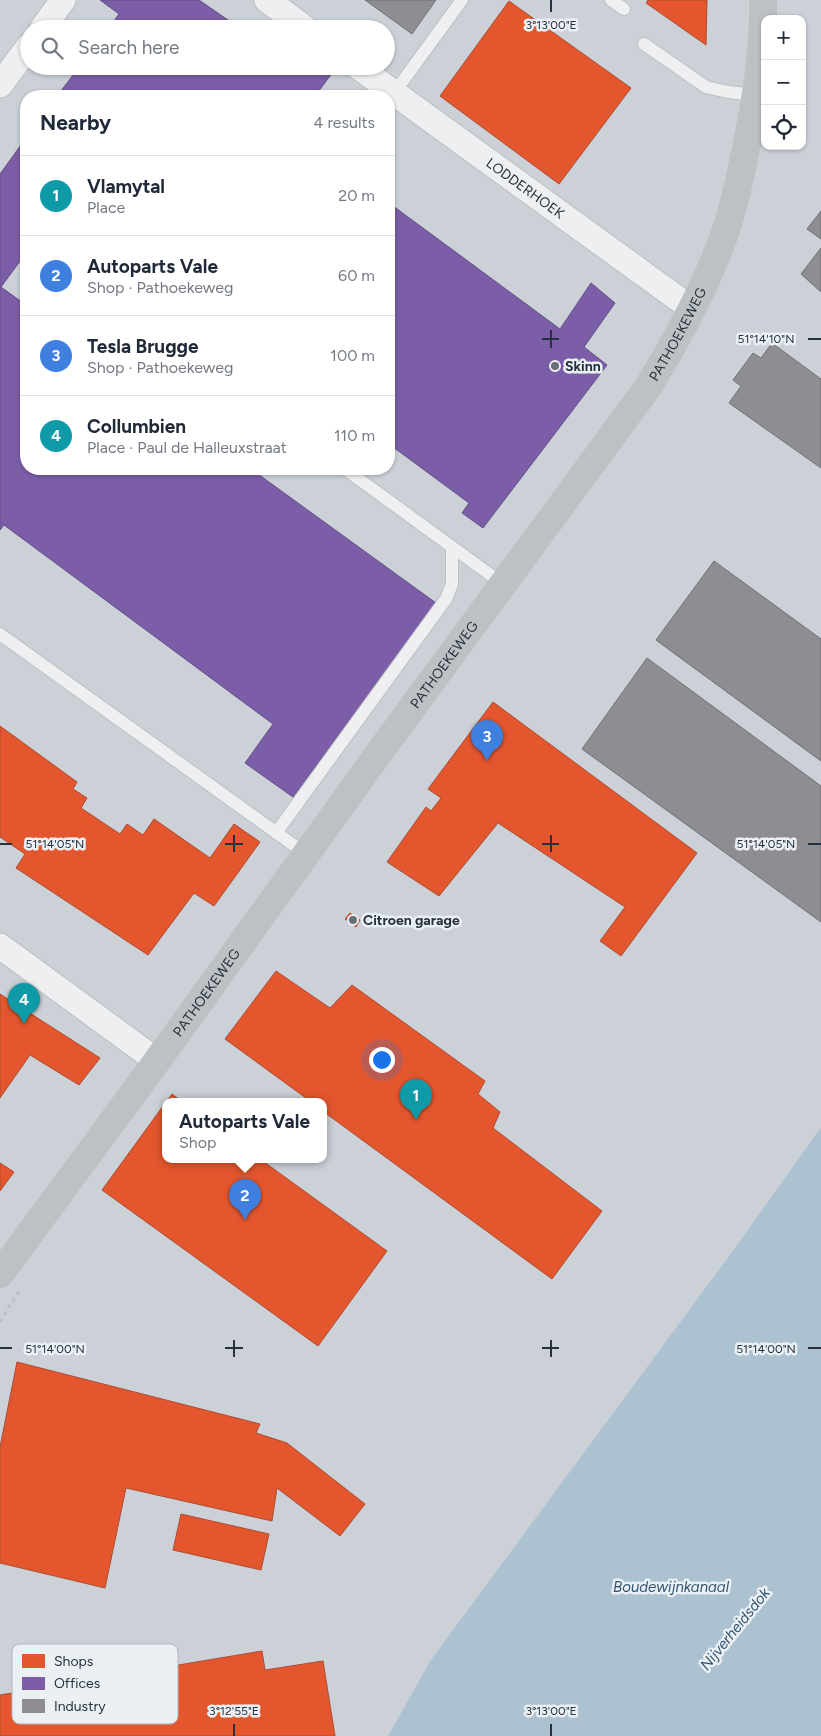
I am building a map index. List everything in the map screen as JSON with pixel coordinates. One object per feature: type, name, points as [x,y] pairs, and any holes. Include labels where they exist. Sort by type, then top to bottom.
[{"type":"main road","name":"PATHOEKEWEG","points":[[0,1274],[648,387],[672,348],[720,248],[736,196],[757,94],[764,22],[763,0]]},
{"type":"street","points":[[49,20],[63,0]]},
{"type":"street","points":[[267,0],[294,20]]},
{"type":"street","points":[[0,85],[20,58]]},
{"type":"street","name":"LODDERHOEK","points":[[369,75],[389,90]]},
{"type":"street","name":"LODDERHOEK","points":[[395,95],[692,309]]},
{"type":"street","points":[[0,946],[157,1061]]},
{"type":"lane","points":[[395,93],[462,0]]},
{"type":"lane","points":[[611,0],[624,9]]},
{"type":"lane","points":[[644,44],[706,87],[728,92],[757,94]]},
{"type":"lane","points":[[353,475],[503,584]]},
{"type":"lane","points":[[276,833],[446,598],[452,584],[452,547]]},
{"type":"lane","points":[[0,634],[306,854]]},
{"type":"shaded area","points":[[0,0],[821,0],[821,1127],[740,1241],[430,1661],[388,1736],[0,1736]]},
{"type":"water","name":"Boudewijnkanaal","points":[[821,1127],[821,1736],[388,1736],[430,1661],[740,1241]]},
{"type":"building: Shops","points":[[648,0],[707,0],[706,45],[646,3]]},
{"type":"building: Shops","points":[[509,1],[631,88],[559,184],[440,96]]},
{"type":"building: Shops","points":[[493,702],[697,853],[621,956],[600,941],[625,907],[498,823],[439,896],[387,862],[426,807],[431,811],[441,798],[428,789]]},
{"type":"building: Shops","points":[[0,726],[77,782],[73,789],[87,798],[81,808],[120,834],[127,824],[143,835],[154,819],[210,858],[234,824],[260,842],[214,906],[194,893],[148,955],[16,868],[25,854],[0,837]]},
{"type":"building: Shops","name":"Citroen garage","points":[[350,913],[360,920],[356,927],[345,919]]},
{"type":"building: Shops","points":[[276,971],[330,1008],[352,985],[485,1081],[478,1094],[500,1112],[493,1128],[602,1211],[552,1279],[327,1114],[327,1098],[306,1098],[225,1039]]},
{"type":"building: Shops","points":[[0,994],[100,1058],[79,1085],[30,1055],[0,1098]]},
{"type":"building: Shops","points":[[172,1094],[177,1098],[169,1098]]},
{"type":"building: Shops","points":[[162,1108],[162,1163],[266,1163],[387,1251],[318,1346],[102,1190]]},
{"type":"building: Shops","points":[[0,1163],[14,1172],[0,1191]]},
{"type":"building: Shops","points":[[17,1362],[260,1424],[256,1433],[287,1443],[365,1504],[340,1536],[277,1488],[272,1521],[126,1488],[105,1588],[0,1563],[0,1447]]},
{"type":"building: Shops","points":[[181,1514],[269,1534],[261,1570],[173,1550]]},
{"type":"building: Shops","points":[[262,1651],[265,1670],[323,1661],[335,1736],[0,1736],[0,1695],[12,1693],[12,1724],[178,1724],[178,1665]]},
{"type":"building: Offices","points":[[100,0],[199,0],[228,20],[115,20],[119,14]]},
{"type":"building: Offices","points":[[73,75],[331,75],[320,90],[62,90]]},
{"type":"building: Offices","points":[[20,146],[20,261],[1,287],[20,301],[20,475],[259,475],[436,603],[293,797],[245,763],[273,724],[4,525],[0,530],[0,174]]},
{"type":"building: Offices","points":[[395,207],[560,329],[591,283],[615,303],[584,347],[607,365],[483,528],[462,513],[469,503],[395,448]]},
{"type":"building: Industry","points":[[365,0],[436,0],[412,34]]},
{"type":"building: Industry","points":[[821,211],[821,239],[807,229]]},
{"type":"building: Industry","points":[[821,248],[821,292],[801,274]]},
{"type":"building: Industry","points":[[772,343],[821,379],[821,468],[729,403],[741,386],[733,380],[753,353],[761,358]]},
{"type":"building: Industry","points":[[714,561],[821,639],[821,761],[656,640]]},
{"type":"building: Industry","points":[[647,658],[821,786],[821,922],[582,749]]},
{"type":"place","name":"Skinn","points":[[555,366]]},
{"type":"place","name":"Tesla Brugge","points":[[487,761]]},
{"type":"place","name":"Citroen garage","points":[[353,920]]},
{"type":"place","name":"Collumbien","points":[[24,1024]]},
{"type":"place","name":"Vlamytal","points":[[416,1120]]},
{"type":"place","name":"Autoparts Vale","points":[[245,1220]]},
{"type":"water label","name":"Nijverheidsdok","points":[[735,1629]]}]
